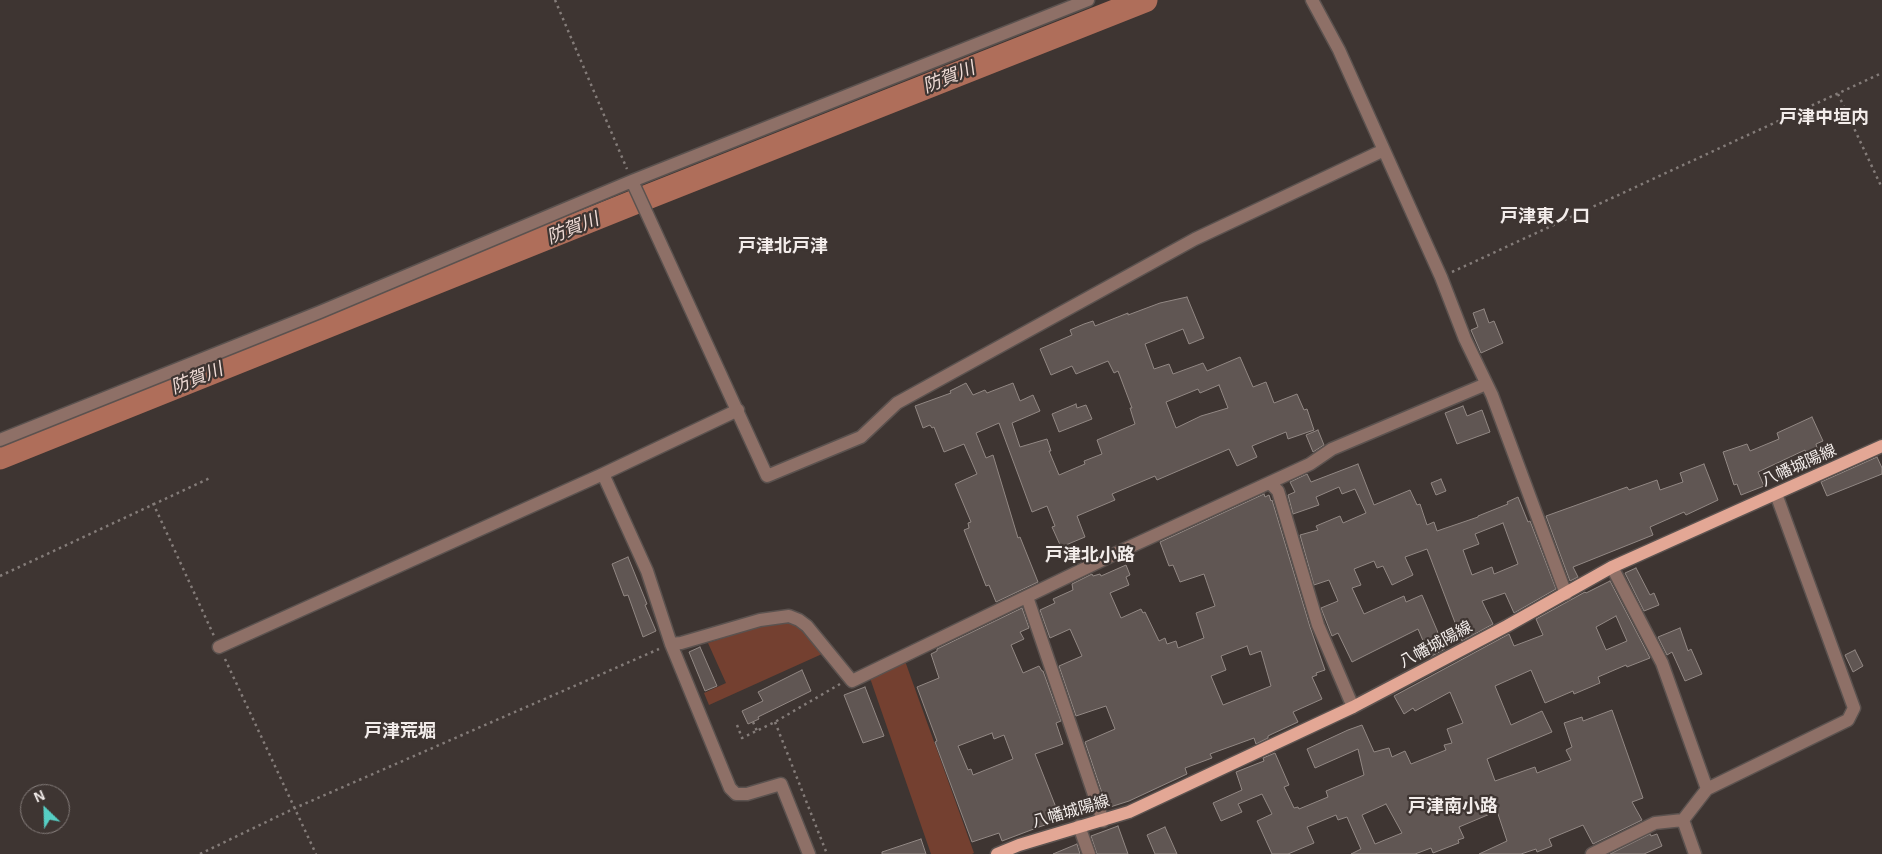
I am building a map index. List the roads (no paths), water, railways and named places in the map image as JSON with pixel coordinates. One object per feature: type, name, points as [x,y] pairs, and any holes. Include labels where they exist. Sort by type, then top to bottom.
[{"type":"main road","name":"八幡城陽線","points":[[997,854],[1079,826],[1103,821],[1130,812],[1353,707],[1566,594],[1612,567],[1882,446]]},
{"type":"street","points":[[0,440],[329,308],[632,181],[1088,0]]},
{"type":"street","points":[[1312,0],[1339,50],[1441,277],[1465,339],[1492,395],[1566,594]]},
{"type":"street","points":[[632,181],[767,476],[861,437],[897,404],[1195,239],[1384,150]]},
{"type":"street","points":[[670,644],[681,643],[760,620],[789,616],[807,626],[852,682],[1123,550],[1310,464],[1332,449],[1486,384]]},
{"type":"street","points":[[220,647],[603,474],[738,410]]},
{"type":"street","points":[[603,474],[647,571],[670,644],[730,788],[736,794],[747,794],[781,784],[810,854]]},
{"type":"street","points":[[1270,483],[1278,491],[1318,625],[1353,707]]},
{"type":"street","points":[[1592,854],[1655,823],[1683,820],[1707,789],[1848,720],[1854,708],[1776,494]]},
{"type":"street","points":[[1612,567],[1662,663],[1707,789]]},
{"type":"street","points":[[1027,597],[1103,821]]},
{"type":"street","points":[[1683,820],[1695,854]]},
{"type":"street","points":[[1079,826],[1089,854]]},
{"type":"waterway","name":"防賀川","points":[[0,457],[1145,0]]},
{"type":"district","name":"戸津中垣内","points":[[1824,118]]},
{"type":"district","name":"戸津東ノ口","points":[[1545,217]]},
{"type":"district","name":"戸津北戸津","points":[[783,247]]},
{"type":"district","name":"戸津北小路","points":[[1090,556]]},
{"type":"district","name":"戸津荒堀","points":[[400,732]]},
{"type":"district","name":"戸津南小路","points":[[1453,807]]}]
